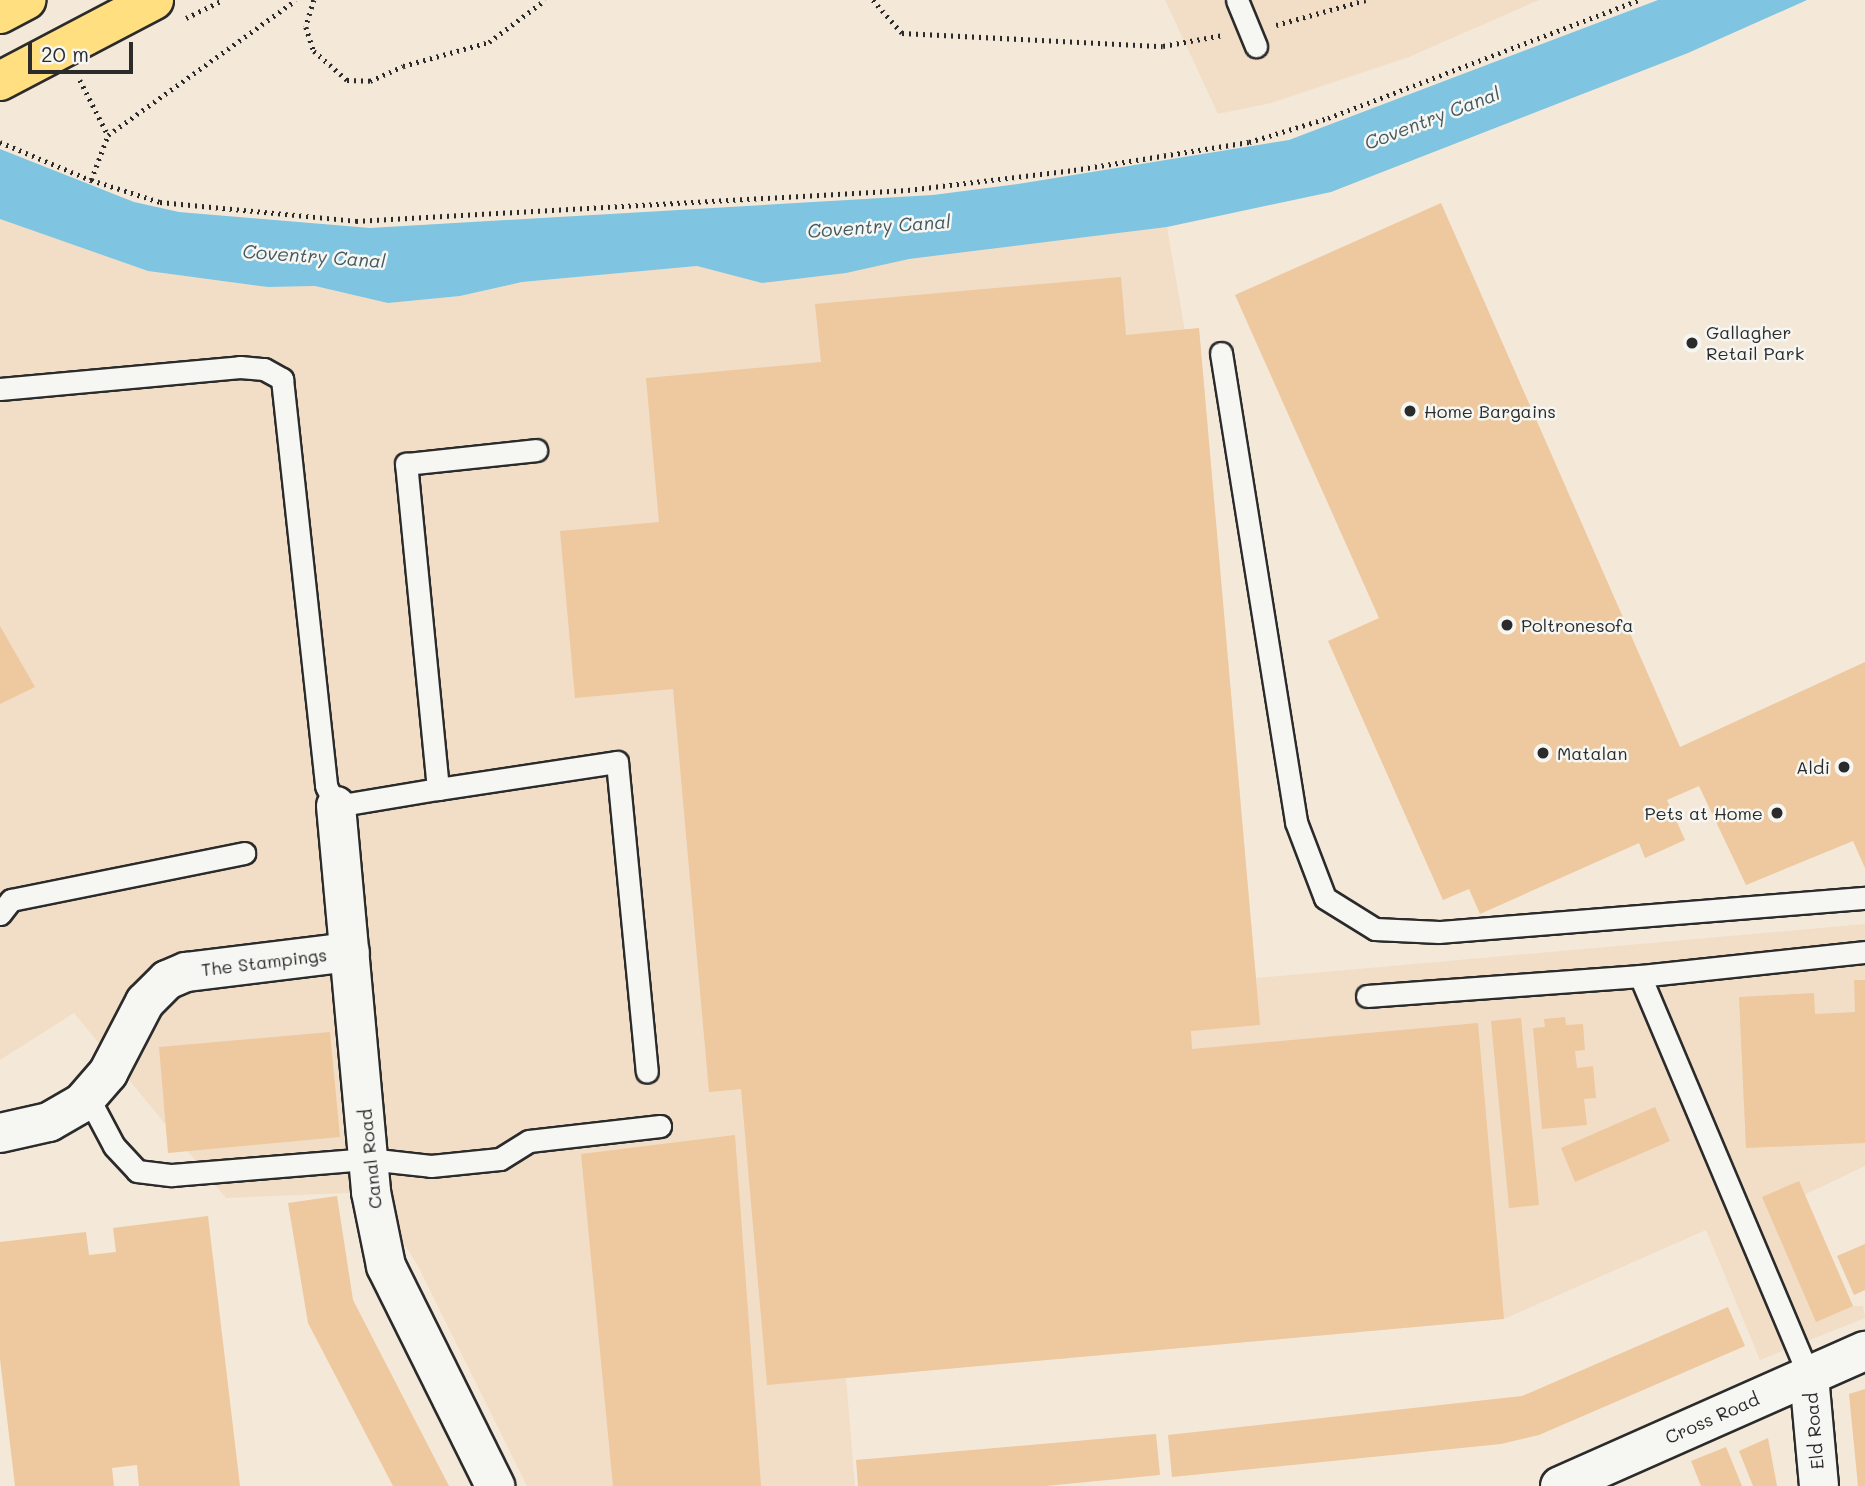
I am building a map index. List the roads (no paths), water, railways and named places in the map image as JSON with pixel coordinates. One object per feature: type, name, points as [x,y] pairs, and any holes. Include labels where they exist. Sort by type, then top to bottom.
[{"type":"highway","points":[[0,14],[26,0]]},
{"type":"highway","points":[[2,80],[154,0]]},
{"type":"street","name":"Canal Road","points":[[336,806],[368,1159],[386,1266],[495,1486]]},
{"type":"street","name":"The Stampings","points":[[0,1133],[48,1122],[88,1097],[108,1073],[145,1002],[167,981],[186,972],[350,952]]},
{"type":"street","name":"Cross Road","points":[[1560,1486],[1865,1350]]},
{"type":"street","name":"Eld Road","points":[[1809,1376],[1819,1486]]},
{"type":"lane","points":[[1237,0],[1253,38]]},
{"type":"lane","points":[[1221,353],[1296,822],[1325,898],[1375,929],[1439,932],[1865,898]]},
{"type":"lane","points":[[0,389],[240,367],[264,369],[282,379],[326,786],[336,806],[617,762],[647,1072]]},
{"type":"lane","points":[[438,789],[406,464],[536,450]]},
{"type":"lane","points":[[0,914],[11,900],[244,853]]},
{"type":"lane","points":[[1367,996],[1640,975],[1865,953]]},
{"type":"lane","points":[[1640,975],[1809,1376]]},
{"type":"lane","points":[[88,1097],[114,1146],[138,1171],[172,1175],[368,1159],[431,1166],[500,1159],[529,1141],[660,1126]]},
{"type":"water","name":"Coventry Canal","points":[[1658,0],[1807,0],[1688,53],[1331,192],[1167,227],[909,259],[846,273],[762,283],[697,266],[522,282],[460,296],[388,303],[315,286],[268,287],[148,271],[0,219],[0,149],[134,202],[179,212],[370,228],[933,195],[1018,184],[1289,140]]},
{"type":"place","name":"Gallagher Retail Park","points":[[1692,343]]},
{"type":"place","name":"Home Bargains","points":[[1410,411]]},
{"type":"place","name":"Poltronesofa","points":[[1507,625]]},
{"type":"place","name":"Matalan","points":[[1543,753]]},
{"type":"place","name":"Aldi","points":[[1844,767]]},
{"type":"place","name":"Pets at Home","points":[[1777,813]]}]
